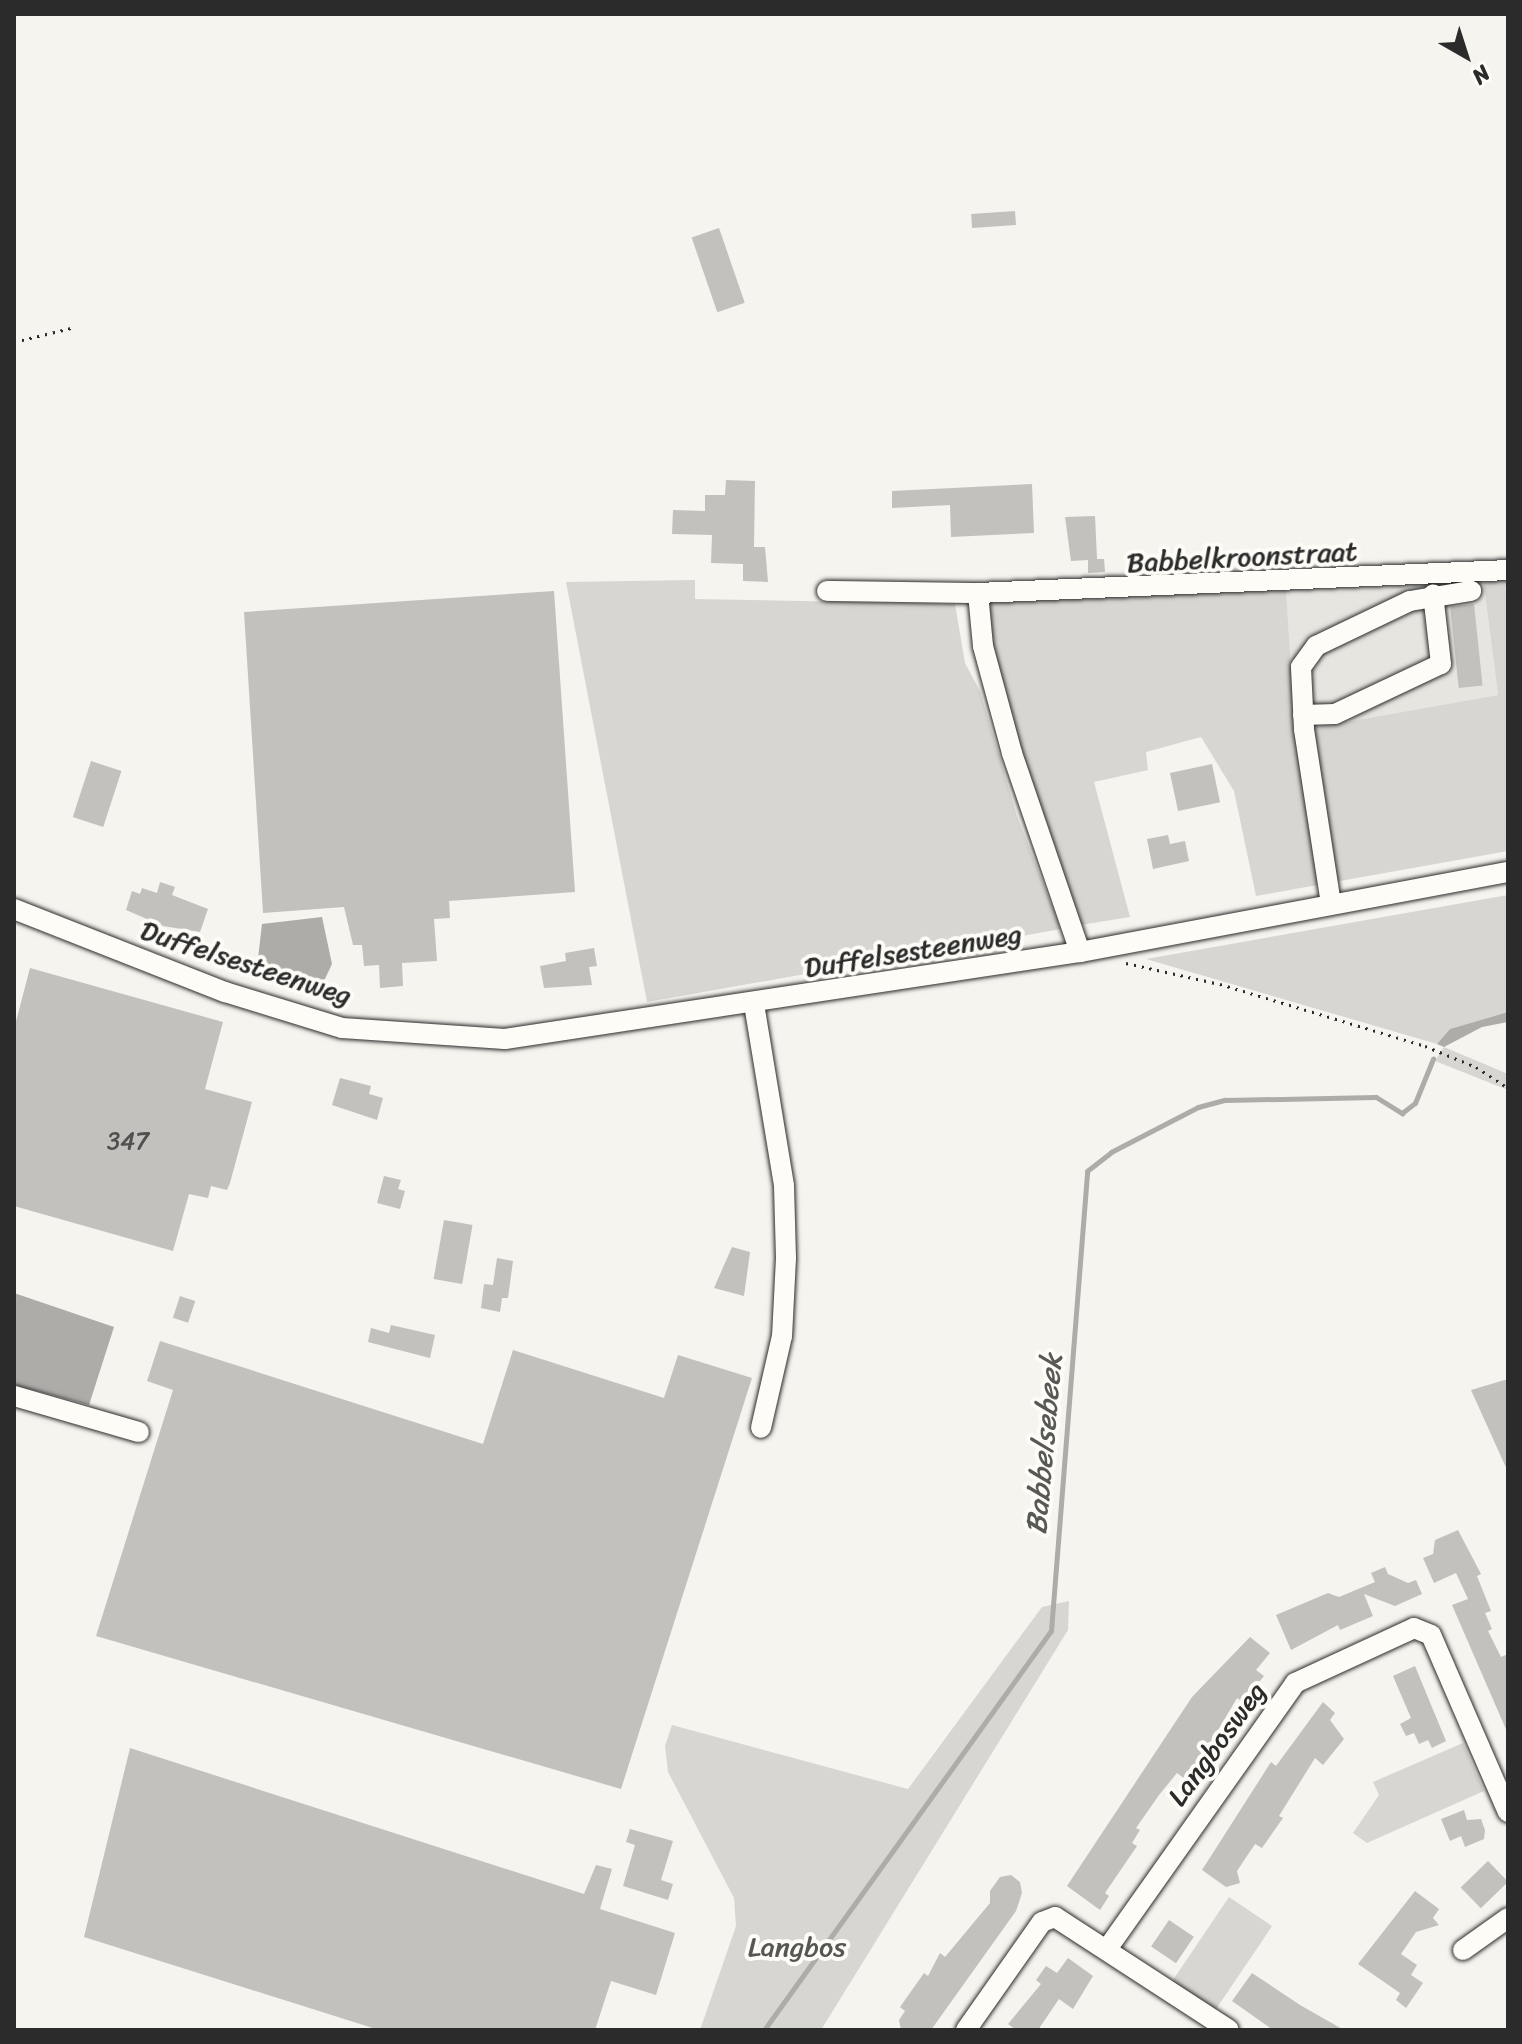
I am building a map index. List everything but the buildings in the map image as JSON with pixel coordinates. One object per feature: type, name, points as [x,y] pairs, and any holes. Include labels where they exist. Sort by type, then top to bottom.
[{"type":"street","name":"Babbelkroonstraat","points":[[827,591],[978,593],[1508,570]]},
{"type":"street","points":[[1331,904],[1303,715],[1301,667],[1316,646],[1433,594],[1471,591]]},
{"type":"street","points":[[978,593],[983,646],[1012,753],[1080,952]]},
{"type":"street","points":[[1303,715],[1335,714],[1441,664],[1433,594]]},
{"type":"street","name":"Duffelsesteenweg","points":[[14,909],[225,992],[342,1028],[505,1039],[754,1004],[1080,952],[1508,872]]},
{"type":"street","points":[[754,1004],[784,1186],[786,1244],[782,1336],[761,1428]]},
{"type":"street","points":[[14,1396],[139,1432]]},
{"type":"street","name":"Langbosweg","points":[[1107,1949],[1300,1678],[1414,1628],[1431,1635],[1508,1812]]},
{"type":"street","points":[[966,2030],[1050,1917],[1107,1949],[1229,2030]]},
{"type":"street","points":[[1463,1950],[1508,1918]]},
{"type":"path","points":[[14,342],[75,327]]},
{"type":"path","points":[[1125,963],[1220,984],[1410,1041],[1476,1067],[1508,1088]]},
{"type":"shaded area","points":[[1483,578],[1498,695],[1295,731],[1286,589]]},
{"type":"shaded area","points":[[322,917],[332,964],[324,981],[257,967],[262,924]]},
{"type":"shaded area","points":[[1508,1012],[1508,1022],[1482,1027],[1444,1047],[1437,1044],[1450,1029]]},
{"type":"shaded area","points":[[14,1293],[114,1327],[89,1405],[14,1385]]},
{"type":"green space","points":[[1508,577],[1508,851],[1256,896],[1234,791],[1201,737],[1146,752],[1148,770],[1094,782],[1130,917],[1080,925],[1051,848],[989,641],[986,603],[1286,589],[1295,731],[1498,695],[1483,578]]},
{"type":"green space","points":[[695,580],[695,599],[955,604],[965,663],[980,691],[1017,816],[1061,929],[647,1002],[566,582]]},
{"type":"green space","points":[[1508,895],[1508,1012],[1450,1029],[1437,1044],[1146,959]]},
{"type":"green space","points":[[1444,1047],[1508,1074],[1508,1090],[1435,1061]]},
{"type":"green space","name":"Langbos","points":[[1069,1601],[1068,1630],[821,2030],[700,2030],[736,1926],[734,1898],[668,1772],[665,1746],[672,1725],[908,1789],[1042,1607]]},
{"type":"green space","points":[[1463,1743],[1484,1791],[1367,1843],[1353,1833],[1379,1795],[1373,1782]]},
{"type":"green space","points":[[1229,1897],[1272,1926],[1212,2016],[1169,1987]]},
{"type":"waterway","name":"Babbelsebeek","points":[[764,2030],[1051,1631],[1087,1171],[1111,1152],[1198,1107],[1225,1100],[1376,1097],[1402,1113],[1415,1103],[1433,1059]]}]
